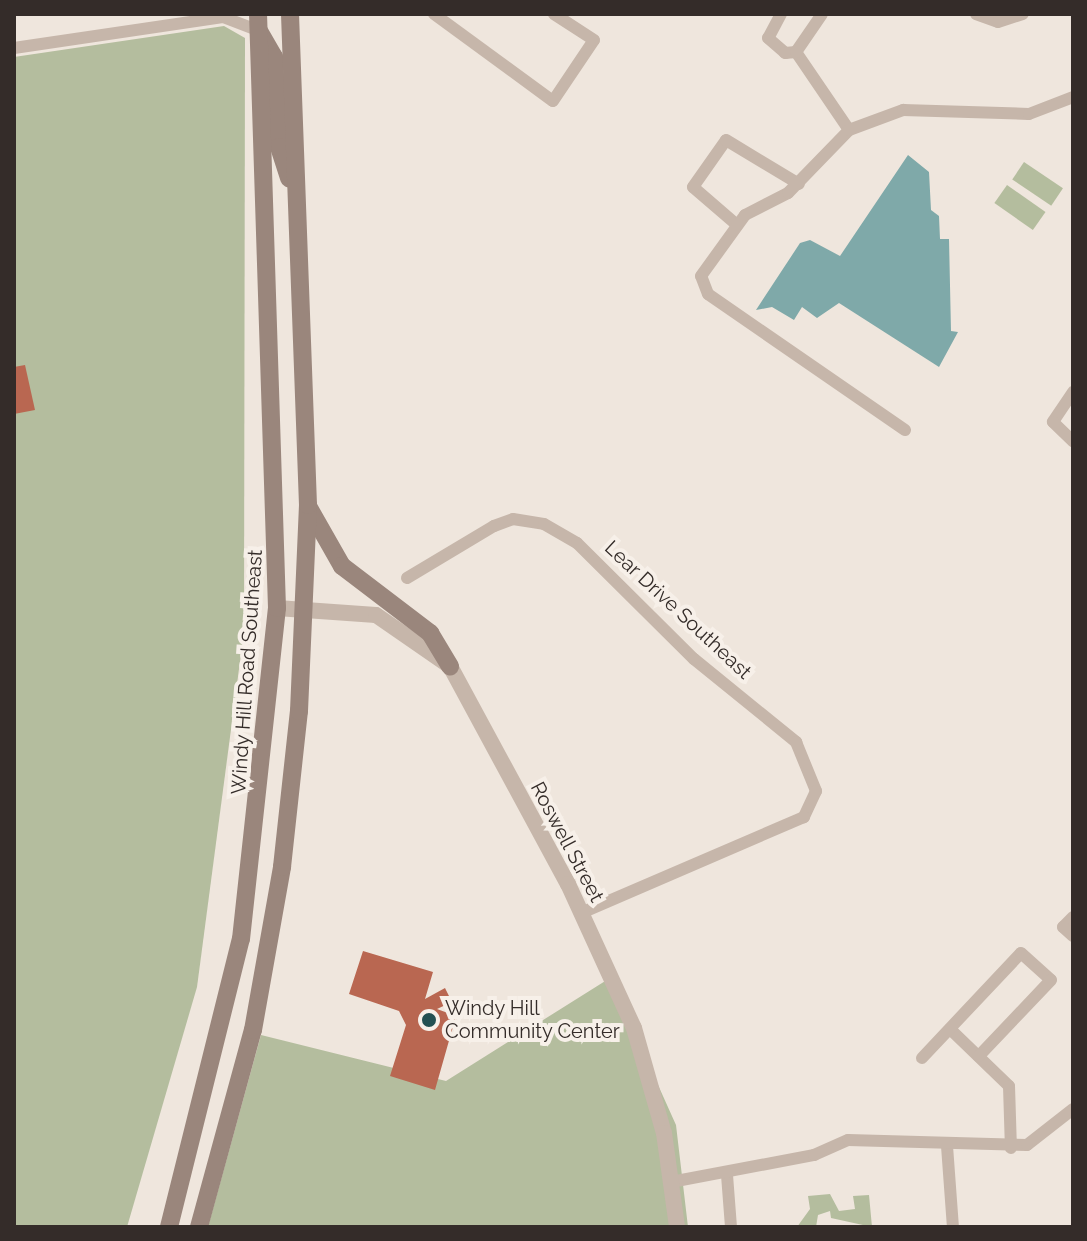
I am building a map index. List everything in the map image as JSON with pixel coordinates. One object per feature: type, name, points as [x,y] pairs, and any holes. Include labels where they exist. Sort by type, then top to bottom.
[{"type":"main road","points":[[199,1227],[253,1030],[276,905],[305,609],[308,505],[290,14]]},
{"type":"main road","points":[[258,22],[272,48],[279,147],[297,199]]},
{"type":"main road","name":"Windy Hill Road Southeast","points":[[169,1227],[241,939],[277,608],[258,22]]},
{"type":"main road","points":[[308,505],[342,566],[430,633],[450,666]]},
{"type":"street","points":[[434,14],[553,101],[594,40],[554,14]]},
{"type":"street","points":[[781,14],[768,38],[785,53],[796,52]]},
{"type":"street","points":[[796,52],[822,14]]},
{"type":"street","points":[[976,14],[998,22],[1023,14]]},
{"type":"street","points":[[14,48],[223,17],[258,22]]},
{"type":"street","points":[[796,52],[849,130]]},
{"type":"street","points":[[905,430],[704,290],[701,276],[737,225],[799,184],[849,130],[903,110],[1029,114],[1073,97]]},
{"type":"street","points":[[737,225],[693,187],[726,140],[799,184]]},
{"type":"street","points":[[1073,392],[1053,422],[1073,441]]},
{"type":"street","name":"Lear Drive Southeast","points":[[407,578],[494,526],[513,519],[544,524],[577,543],[694,659],[796,742],[816,791],[804,817],[581,913]]},
{"type":"street","name":"Roswell Street","points":[[277,608],[376,615],[450,666],[581,913],[652,1079],[677,1227]]},
{"type":"street","points":[[1073,917],[1063,927],[1073,936]]},
{"type":"street","points":[[922,1058],[1021,953],[1051,980],[979,1056]]},
{"type":"street","points":[[950,1029],[1012,1092],[1011,1148]]},
{"type":"street","points":[[671,1182],[727,1175],[752,1162],[814,1155],[848,1140],[1011,1148],[1046,1136],[1073,1109]]},
{"type":"street","points":[[947,1146],[953,1227]]},
{"type":"street","points":[[727,1175],[731,1227]]},
{"type":"green space","points":[[224,26],[245,38],[244,631],[197,987],[127,1227],[14,1227],[14,57]]},
{"type":"green space","points":[[1024,162],[1063,188],[1051,206],[1012,179]]},
{"type":"green space","points":[[1007,185],[1046,212],[1033,230],[994,203]]},
{"type":"green space","points":[[610,978],[676,1125],[688,1227],[208,1227],[261,1035],[446,1081]]},
{"type":"green space","points":[[830,1194],[839,1211],[855,1209],[853,1196],[869,1195],[872,1227],[831,1218],[830,1211],[818,1215],[816,1227],[797,1227],[810,1209],[808,1196]]},
{"type":"water","points":[[908,155],[929,172],[931,210],[939,216],[940,239],[949,239],[951,331],[958,332],[939,367],[839,303],[817,318],[802,307],[794,320],[772,307],[756,310],[800,243],[810,240],[840,256]]},
{"type":"building","points":[[25,365],[35,410],[14,414],[14,367]]},
{"type":"building","name":"Windy Hill Community Center","points":[[363,951],[433,972],[425,999],[445,988],[452,1002],[437,1009],[456,1016],[435,1090],[390,1076],[406,1025],[399,1011],[349,994]]},
{"type":"place","name":"Windy Hill Community Center","points":[[429,1020]]}]
